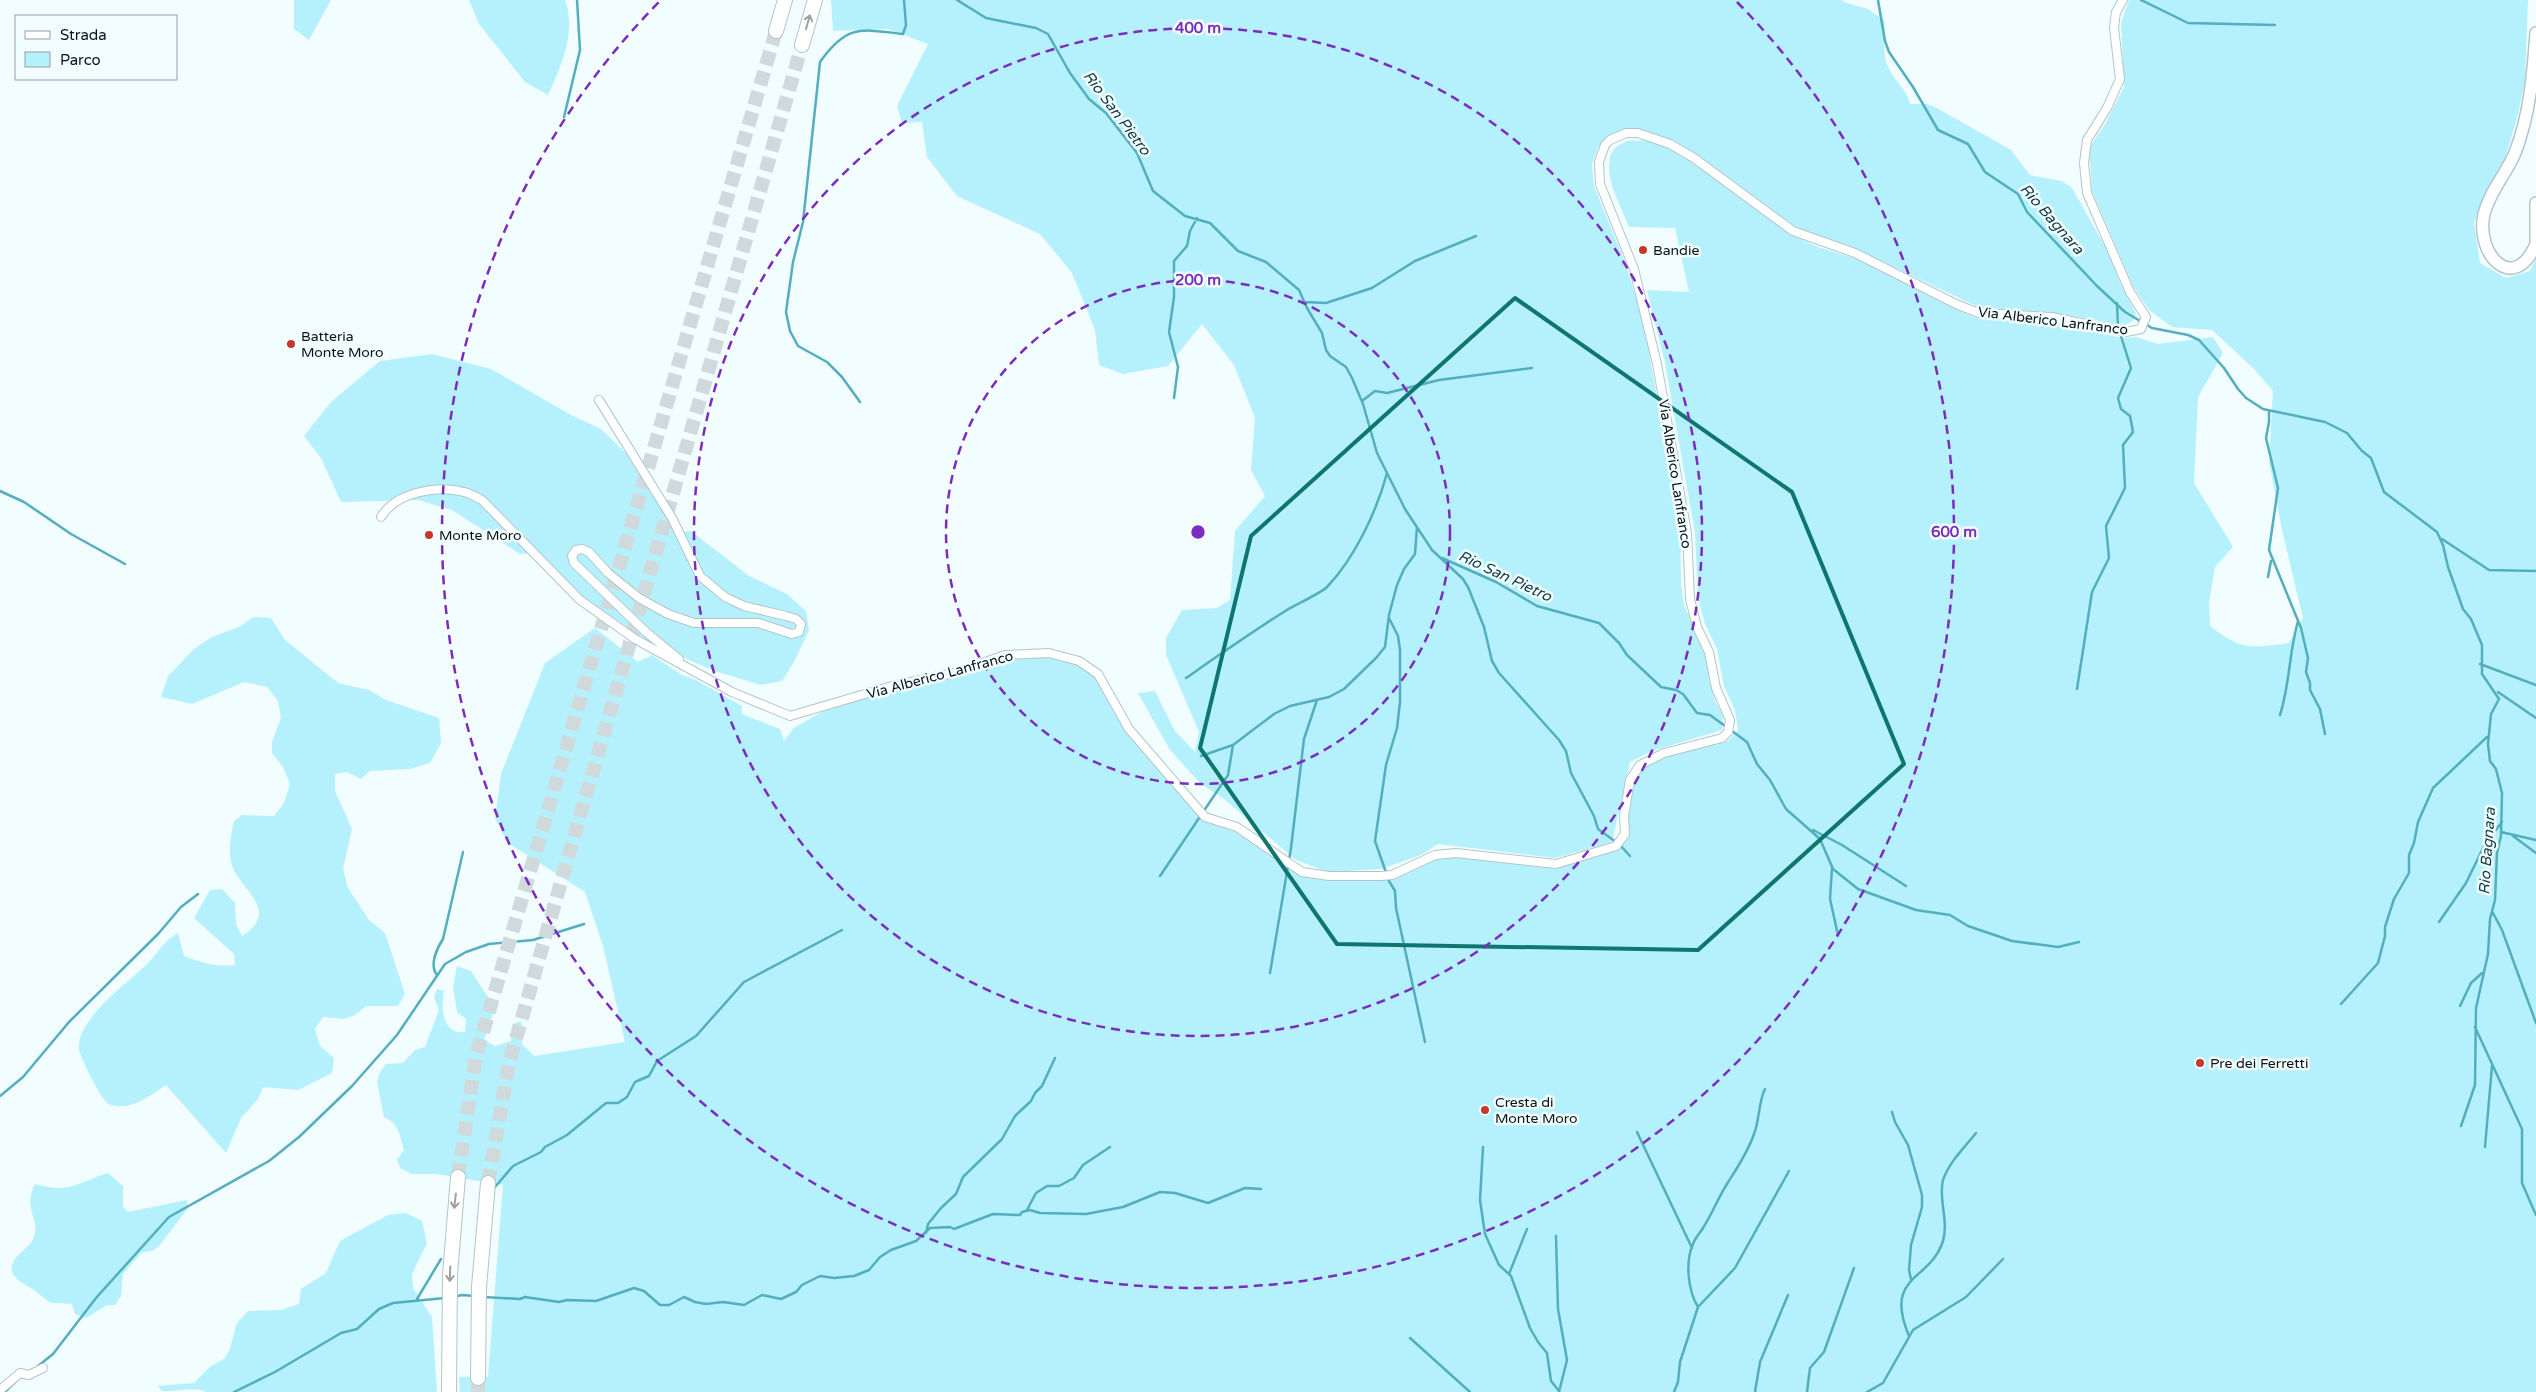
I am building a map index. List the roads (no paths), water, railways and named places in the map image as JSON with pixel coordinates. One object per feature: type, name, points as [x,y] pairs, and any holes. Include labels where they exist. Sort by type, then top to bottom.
[{"type":"highway","points":[[776,31],[785,0]]},
{"type":"highway","points":[[802,45],[815,0]]},
{"type":"highway","points":[[449,1392],[448,1357],[452,1226],[458,1177]]},
{"type":"highway","points":[[478,1378],[477,1352],[483,1226],[488,1183]]},
{"type":"main road","points":[[2536,33],[2533,80],[2522,132],[2515,153],[2494,190],[2484,214],[2483,236],[2487,250],[2495,263],[2503,267],[2518,267],[2530,258],[2536,244]]},
{"type":"main road","points":[[2536,203],[2536,240]]},
{"type":"street","name":"Via Alberico Lanfranco","points":[[692,669],[732,692],[790,716],[816,710],[892,686],[954,673],[1005,655],[1049,653],[1079,661],[1098,674],[1130,729],[1205,817],[1238,827],[1302,872],[1329,876],[1381,876],[1392,874],[1435,855],[1456,853],[1556,864],[1616,846],[1624,834],[1624,816],[1630,780],[1640,765],[1664,753],[1726,736],[1730,727],[1728,712],[1716,688],[1710,652],[1698,627],[1690,599],[1687,534],[1648,326],[1634,269],[1600,184],[1599,162],[1605,146],[1610,140],[1626,133],[1638,133],[1670,144],[1694,158],[1793,231],[1855,253],[1958,305],[1979,313],[2051,317],[2126,332],[2144,324],[2144,314],[2130,292],[2087,192],[2084,163],[2084,149],[2087,140],[2108,108],[2120,79],[2114,28],[2116,12],[2123,0]]},
{"type":"street","points":[[599,400],[673,519],[700,576],[725,597],[744,606],[796,619],[801,624],[799,632],[792,634],[758,623],[694,623],[668,614],[639,598],[608,573],[589,552],[582,549],[576,550],[572,556],[574,563],[646,632],[692,669]]},
{"type":"street","points":[[381,517],[387,508],[400,497],[428,490],[463,491],[482,500],[580,600],[635,639],[692,669]]},
{"type":"street","points":[[1,1388],[20,1373],[29,1375],[43,1368]]},
{"type":"waterway","points":[[564,117],[580,50],[577,0]]},
{"type":"waterway","points":[[860,402],[842,377],[827,362],[798,346],[790,331],[786,312],[793,262],[803,222],[820,62],[838,41],[847,35],[865,31],[903,34],[906,25],[904,0]]},
{"type":"waterway","name":"Rio San Pietro","points":[[957,0],[986,18],[1036,28],[1048,34],[1070,73],[1089,99],[1106,113],[1137,153],[1153,191],[1185,216],[1210,223],[1238,251],[1266,262],[1299,290],[1322,333],[1326,350],[1330,356],[1346,367],[1352,378],[1363,404],[1377,453],[1405,509],[1432,550],[1463,579],[1468,587],[1484,627],[1492,661],[1499,673],[1559,740],[1566,751],[1571,773],[1594,816],[1598,829],[1620,845],[1630,856]]},
{"type":"waterway","name":"Rio Bagnara","points":[[1878,0],[1885,41],[1889,52],[1913,87],[1938,130],[1968,144],[1985,172],[2018,194],[2027,212],[2097,286],[2125,312],[2152,328],[2188,335],[2199,340],[2224,368],[2246,398],[2263,409],[2325,422],[2347,433],[2362,451],[2371,458],[2384,492],[2437,532],[2443,545],[2448,567],[2463,609],[2471,619],[2482,645],[2482,674],[2499,699],[2491,714],[2488,744],[2490,761],[2496,769],[2502,793],[2501,836],[2497,853],[2495,900],[2490,919],[2488,954],[2476,1008],[2475,1085],[2461,1126]]},
{"type":"waterway","points":[[2141,0],[2188,23],[2275,25]]},
{"type":"waterway","points":[[1174,398],[1178,367],[1169,332],[1174,297],[1174,261],[1187,246],[1190,231],[1197,218]]},
{"type":"waterway","points":[[1305,302],[1326,303],[1372,288],[1415,261],[1476,236]]},
{"type":"waterway","points":[[2117,303],[2118,328]]},
{"type":"waterway","points":[[2077,689],[2092,592],[2109,558],[2106,526],[2125,488],[2123,445],[2133,432],[2130,416],[2121,409],[2118,398],[2131,368],[2120,333]]},
{"type":"waterway","points":[[1362,401],[1375,391],[1387,393],[1439,380],[1532,368]]},
{"type":"waterway","points":[[2269,411],[2266,438],[2278,488],[2269,550],[2301,628],[2308,658],[2306,672],[2310,683],[2310,690],[2320,709],[2325,734]]},
{"type":"waterway","points":[[1186,678],[1274,618],[1327,587],[1346,563],[1363,534],[1383,488],[1387,473]]},
{"type":"waterway","points":[[0,491],[24,502],[71,534],[125,564]]},
{"type":"waterway","points":[[1201,756],[1233,745],[1274,714],[1290,706],[1329,697],[1344,689],[1376,658],[1385,647],[1389,615],[1397,585],[1404,569],[1415,554],[1417,527]]},
{"type":"waterway","points":[[2442,539],[2489,570],[2536,571]]},
{"type":"waterway","name":"Rio San Pietro","points":[[1442,558],[1496,582],[1537,606],[1599,623],[1619,643],[1627,655],[1661,687],[1676,690],[1683,694],[1697,713],[1710,715],[1747,742],[1757,764],[1770,780],[1786,809],[1820,839],[1833,869],[1858,889],[1916,910],[1950,915],[1968,926],[2012,941],[2058,947],[2079,942]]},
{"type":"waterway","points":[[2268,577],[2271,561]]},
{"type":"waterway","points":[[1389,618],[1398,636],[1400,650],[1400,702],[1397,728],[1386,765],[1375,841],[1389,881],[1395,891],[1396,908],[1425,1042]]},
{"type":"waterway","points":[[2280,715],[2286,692],[2298,621]]},
{"type":"waterway","points":[[2480,664],[2536,685]]},
{"type":"waterway","points":[[2498,692],[2536,718]]},
{"type":"waterway","points":[[1270,973],[1291,848],[1304,739],[1317,700]]},
{"type":"waterway","points":[[2341,1004],[2378,963],[2385,936],[2385,927],[2394,899],[2409,873],[2409,855],[2414,843],[2418,822],[2433,788],[2487,737]]},
{"type":"waterway","points":[[1160,876],[1228,775],[1233,745]]},
{"type":"waterway","points":[[2439,922],[2466,883],[2485,844],[2502,822]]},
{"type":"waterway","points":[[1813,830],[1842,845],[1906,886]]},
{"type":"waterway","points":[[2501,832],[2536,840]]},
{"type":"waterway","points":[[2513,836],[2536,853]]},
{"type":"waterway","points":[[437,975],[434,966],[435,957],[443,939],[463,852]]},
{"type":"waterway","points":[[1832,868],[1830,899],[1838,935]]},
{"type":"waterway","points":[[0,1096],[23,1077],[69,1022],[158,934],[181,907],[198,894]]},
{"type":"waterway","points":[[2493,913],[2502,930],[2536,1023]]},
{"type":"waterway","points":[[38,1366],[53,1354],[96,1298],[169,1217],[269,1161],[299,1137],[352,1086],[397,1035],[445,964],[466,952],[489,944],[533,940],[584,924]]},
{"type":"waterway","points":[[495,1187],[513,1166],[541,1152],[545,1147],[567,1135],[606,1103],[618,1103],[627,1097],[635,1082],[649,1076],[657,1061],[696,1036],[744,982],[842,930]]},
{"type":"waterway","points":[[2460,1006],[2471,983],[2482,973]]},
{"type":"waterway","points":[[2475,1027],[2522,1129],[2522,1183],[2536,1215]]},
{"type":"waterway","points":[[926,1233],[928,1224],[956,1194],[963,1177],[1002,1139],[1015,1116],[1031,1101],[1035,1093],[1042,1086],[1055,1058]]},
{"type":"waterway","points":[[2485,1147],[2492,1066]]},
{"type":"waterway","points":[[1698,1307],[1690,1285],[1688,1268],[1691,1251],[1695,1240],[1749,1147],[1756,1128],[1765,1089]]},
{"type":"waterway","points":[[1892,1112],[1895,1122],[1908,1145],[1922,1195],[1922,1207],[1911,1245],[1909,1270],[1911,1279]]},
{"type":"waterway","points":[[1637,1132],[1692,1248]]},
{"type":"waterway","points":[[1909,1336],[1902,1316],[1902,1301],[1905,1290],[1937,1254],[1943,1241],[1945,1233],[1942,1194],[1943,1180],[1953,1161],[1976,1133]]},
{"type":"waterway","points":[[1027,1210],[1036,1193],[1047,1186],[1059,1186],[1074,1178],[1083,1165],[1110,1147]]},
{"type":"waterway","points":[[1483,1147],[1480,1200],[1485,1234],[1499,1265],[1511,1276],[1530,1328],[1547,1353],[1551,1381],[1559,1391]]},
{"type":"waterway","points":[[1674,1392],[1678,1382],[1680,1362],[1698,1307],[1735,1268],[1789,1171]]},
{"type":"waterway","points":[[483,1297],[520,1299],[525,1297],[559,1302],[567,1300],[596,1301],[634,1288],[644,1291],[660,1305],[669,1305],[684,1297],[706,1304],[723,1302],[744,1305],[762,1295],[781,1299],[796,1292],[802,1285],[820,1276],[834,1278],[854,1276],[869,1270],[880,1257],[891,1250],[916,1241],[930,1228],[950,1227],[954,1229],[993,1214],[1020,1215],[1022,1212],[1030,1210],[1040,1213],[1086,1214],[1123,1207],[1160,1192],[1175,1193],[1208,1203],[1245,1188],[1261,1189]]},
{"type":"waterway","points":[[1509,1274],[1527,1229]]},
{"type":"waterway","points":[[1556,1236],[1558,1309],[1567,1360],[1559,1392]]},
{"type":"waterway","points":[[417,1299],[441,1259]]},
{"type":"waterway","points":[[1867,1392],[1883,1383],[1913,1330],[1966,1297],[2003,1259]]},
{"type":"waterway","points":[[1807,1392],[1810,1368],[1824,1352],[1854,1268]]},
{"type":"waterway","points":[[453,1297],[462,1295],[475,1296]]},
{"type":"waterway","points":[[1755,1392],[1760,1362],[1788,1295]]},
{"type":"waterway","points":[[234,1392],[275,1372],[341,1333],[357,1329],[379,1309],[393,1303],[445,1298]]},
{"type":"waterway","points":[[1410,1338],[1470,1392]]},
{"type":"waterway","points":[[5,1392],[17,1380]]},
{"type":"tunnel","points":[[458,1177],[476,1056],[776,31]]},
{"type":"tunnel","points":[[488,1183],[509,1063],[802,45]]},
{"type":"tunnel","points":[[478,1378],[478,1392]]},
{"type":"place","name":"Bandie","points":[[1643,250]]},
{"type":"place","name":"Batteria Monte Moro","points":[[291,344]]},
{"type":"place","name":"Monte Moro","points":[[429,535]]},
{"type":"place","name":"Pre dei Ferretti","points":[[2200,1063]]},
{"type":"place","name":"Cresta di Monte Moro","points":[[1485,1110]]}]
